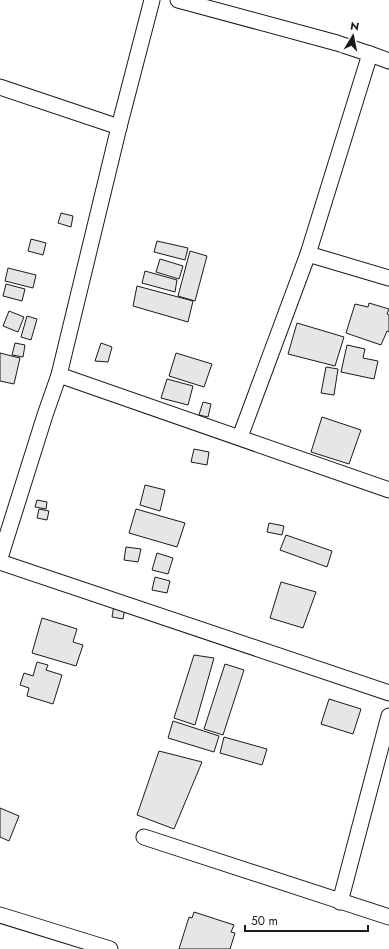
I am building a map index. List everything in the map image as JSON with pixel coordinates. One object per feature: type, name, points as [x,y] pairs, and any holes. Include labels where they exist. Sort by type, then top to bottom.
[{"type":"street","points":[[0,558],[59,375],[119,127],[152,0]]},
{"type":"street","points":[[178,0],[337,43],[389,61]]},
{"type":"street","points":[[240,437],[308,254],[370,54]]},
{"type":"street","points":[[0,87],[119,127]]},
{"type":"street","points":[[308,254],[389,278]]},
{"type":"street","points":[[59,375],[389,490]]},
{"type":"street","points":[[0,562],[389,693]]},
{"type":"street","points":[[340,902],[389,716]]},
{"type":"street","points":[[144,837],[389,917]]},
{"type":"street","points":[[0,915],[89,946],[110,949]]},
{"type":"building","points":[[61,213],[73,216],[71,227],[58,223]]},
{"type":"building","points":[[31,239],[46,243],[43,255],[28,251]]},
{"type":"building","points":[[157,241],[188,248],[185,260],[154,252]]},
{"type":"building","points":[[190,251],[207,256],[195,301],[178,296]]},
{"type":"building","points":[[160,259],[183,266],[179,279],[156,272]]},
{"type":"building","points":[[8,268],[36,275],[33,288],[5,281]]},
{"type":"building","points":[[145,271],[177,280],[175,292],[142,283]]},
{"type":"building","points":[[6,284],[25,289],[22,301],[3,296]]},
{"type":"building","points":[[137,286],[193,301],[188,322],[133,306]]},
{"type":"building","points":[[369,303],[389,309],[387,314],[389,315],[389,332],[387,331],[381,345],[346,333],[355,304],[368,307]]},
{"type":"building","points":[[9,311],[24,317],[18,332],[3,326]]},
{"type":"building","points":[[27,316],[37,319],[31,340],[21,337]]},
{"type":"building","points":[[297,323],[344,337],[335,366],[288,354]]},
{"type":"building","points":[[15,343],[25,345],[23,357],[12,355]]},
{"type":"building","points":[[101,343],[112,347],[108,362],[95,361]]},
{"type":"building","points":[[347,345],[365,349],[363,358],[378,361],[374,379],[341,372]]},
{"type":"building","points":[[0,353],[20,358],[14,384],[0,381]]},
{"type":"building","points":[[176,353],[212,364],[204,387],[169,376]]},
{"type":"building","points":[[326,367],[338,369],[334,395],[321,393]]},
{"type":"building","points":[[167,379],[193,386],[188,405],[161,398]]},
{"type":"building","points":[[203,402],[211,404],[208,417],[199,415]]},
{"type":"building","points":[[322,417],[361,430],[349,464],[311,452]]},
{"type":"building","points":[[194,449],[209,452],[207,465],[191,462]]},
{"type":"building","points":[[145,485],[165,490],[160,511],[140,505]]},
{"type":"building","points":[[37,500],[47,502],[46,509],[35,507]]},
{"type":"building","points":[[39,509],[49,511],[47,520],[37,518]]},
{"type":"building","points":[[136,509],[185,523],[177,547],[129,533]]},
{"type":"building","points":[[269,523],[284,526],[282,535],[267,532]]},
{"type":"building","points":[[286,535],[332,551],[327,567],[280,550]]},
{"type":"building","points":[[126,547],[141,549],[138,562],[124,560]]},
{"type":"building","points":[[157,553],[173,558],[168,574],[152,570]]},
{"type":"building","points":[[155,577],[170,581],[167,593],[152,590]]},
{"type":"building","points":[[281,582],[316,592],[303,628],[270,618]]},
{"type":"building","points":[[114,605],[125,608],[123,619],[112,617]]},
{"type":"building","points":[[42,618],[77,629],[73,642],[83,645],[76,666],[32,653]]},
{"type":"building","points":[[194,655],[214,658],[195,725],[174,718]]},
{"type":"building","points":[[37,662],[48,665],[46,670],[62,675],[53,704],[27,696],[29,688],[20,685],[24,673],[33,676]]},
{"type":"building","points":[[225,664],[244,670],[223,735],[204,729]]},
{"type":"building","points":[[329,699],[361,709],[353,734],[321,724]]},
{"type":"building","points":[[173,721],[219,736],[214,752],[168,738]]},
{"type":"building","points":[[224,737],[267,749],[262,765],[220,753]]},
{"type":"building","points":[[159,751],[202,762],[174,829],[137,815]]},
{"type":"building","points":[[0,808],[19,816],[9,841],[0,837]]},
{"type":"building","points":[[194,912],[234,925],[231,932],[235,933],[230,949],[179,949],[189,917],[192,918]]}]
